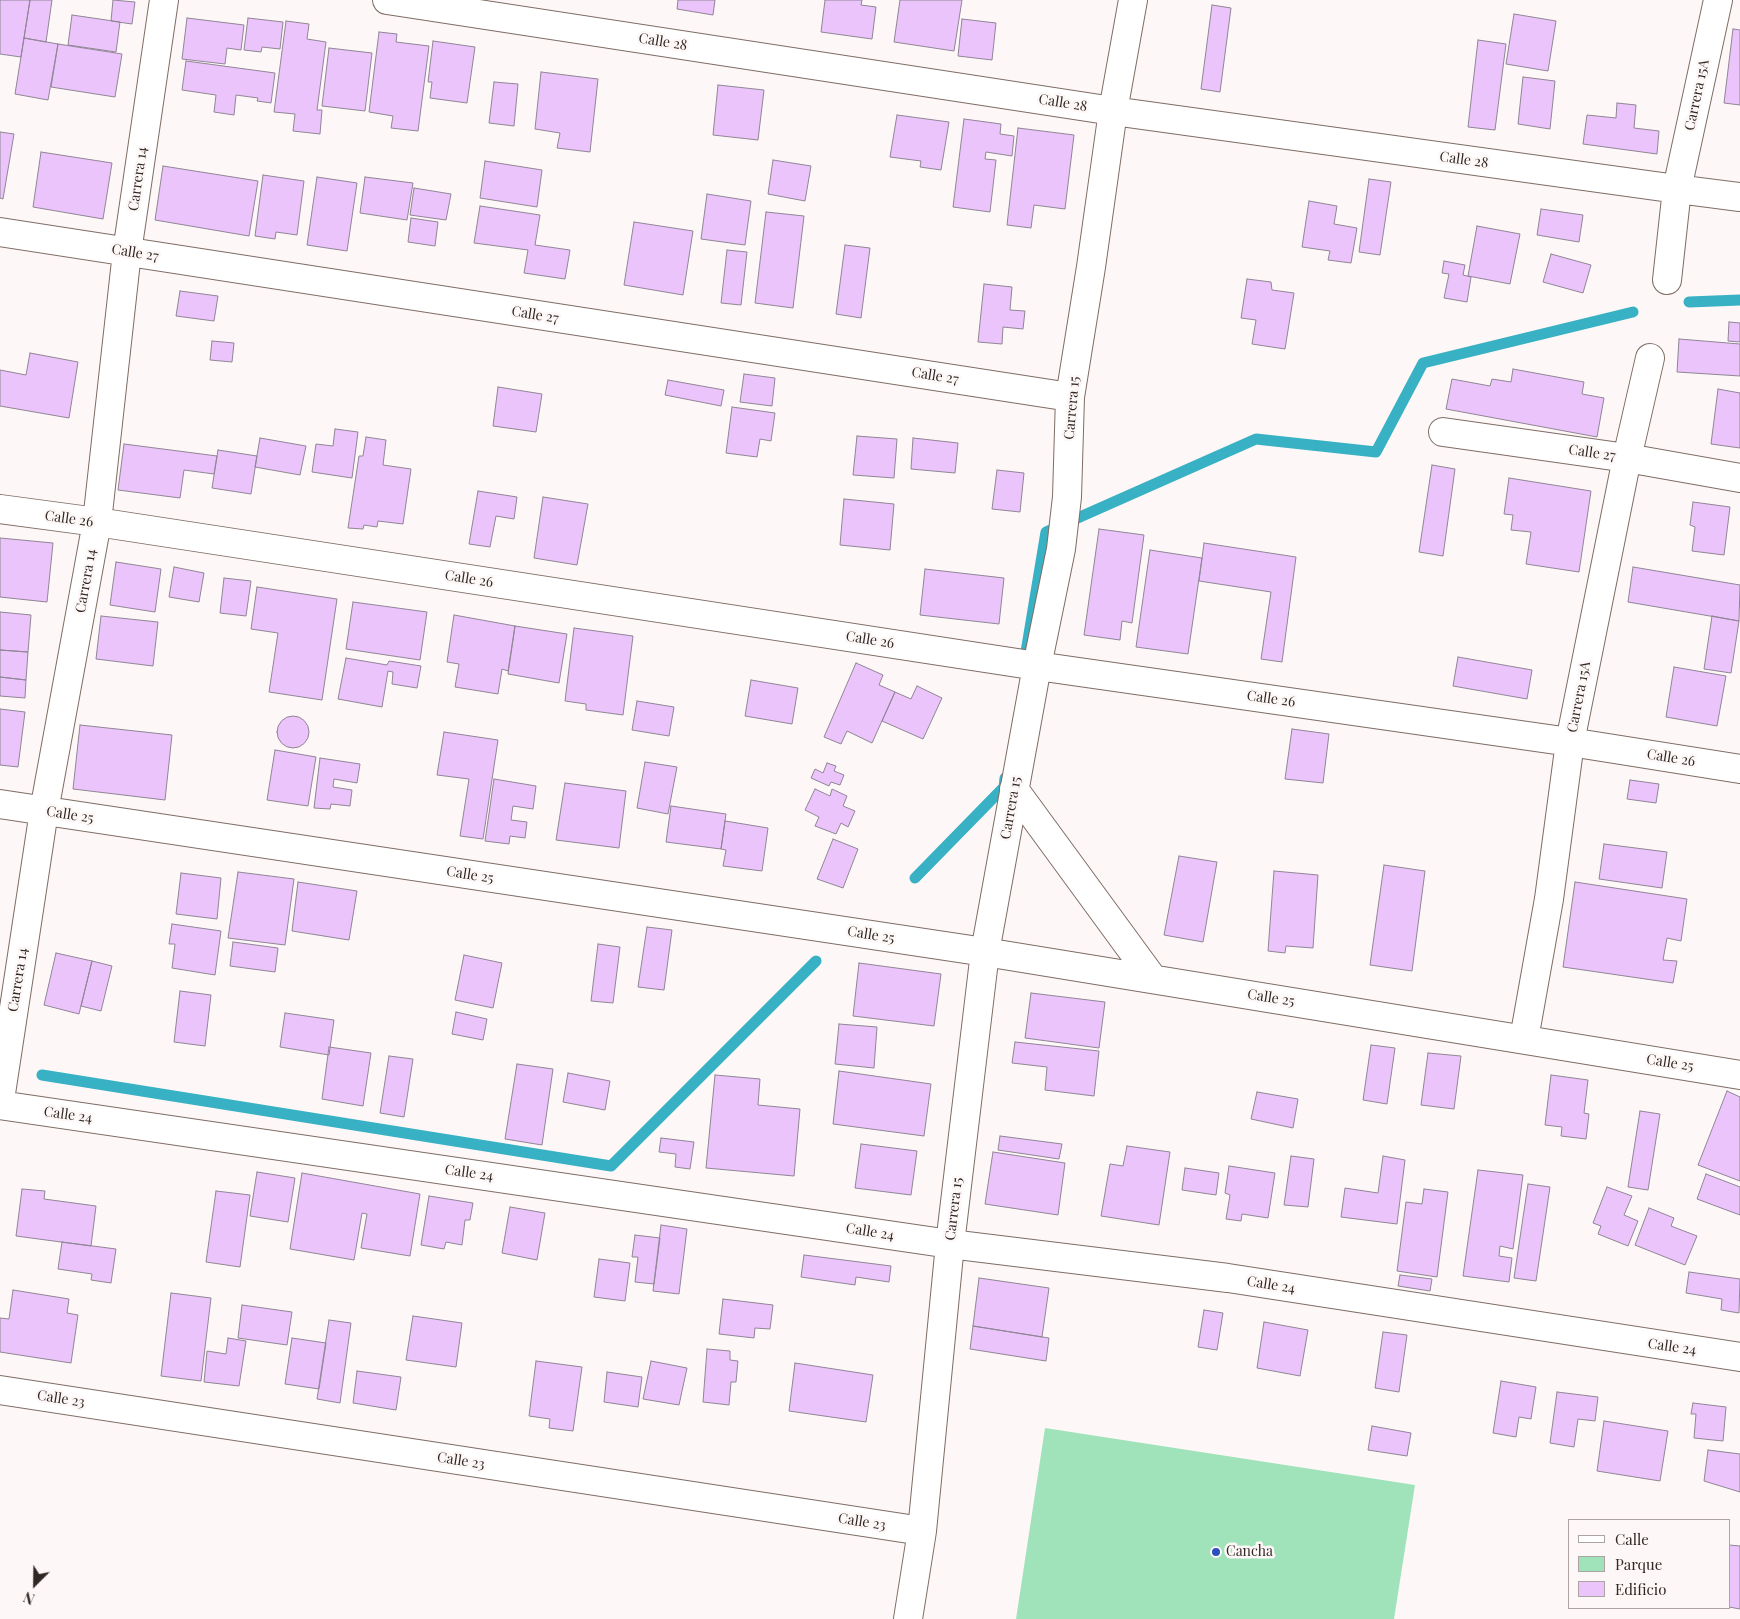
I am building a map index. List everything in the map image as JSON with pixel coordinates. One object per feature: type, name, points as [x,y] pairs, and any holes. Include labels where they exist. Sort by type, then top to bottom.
[{"type":"street","name":"Carrera 14","points":[[0,1100],[44,811],[97,522],[127,252],[164,0]]},
{"type":"street","name":"Calle 28","points":[[388,0],[1113,111],[1740,197]]},
{"type":"street","name":"Carrera 15","points":[[908,1619],[922,1531],[950,1244],[985,952],[1037,666],[1061,549],[1067,497],[1070,397],[1113,111],[1133,0]]},
{"type":"street","name":"Carrera 15A","points":[[1667,280],[1677,189],[1718,0]]},
{"type":"street","name":"Calle 27","points":[[0,232],[1070,397]]},
{"type":"street","name":"Carrera 15A","points":[[1524,1039],[1549,899],[1570,742],[1627,458],[1650,358]]},
{"type":"street","name":"Calle 27","points":[[1443,432],[1627,458],[1740,478]]},
{"type":"street","name":"Calle 26","points":[[0,509],[97,522],[1037,666],[1740,768]]},
{"type":"street","points":[[1014,789],[1153,980]]},
{"type":"street","name":"Calle 25","points":[[0,804],[985,952],[1740,1075]]},
{"type":"street","name":"Calle 24","points":[[0,1105],[950,1244],[1228,1278],[1740,1357]]},
{"type":"street","name":"Calle 23","points":[[0,1390],[922,1531]]},
{"type":"green space","name":"Cancha","points":[[1045,1428],[1415,1485],[1394,1619],[1016,1619]]},
{"type":"building","points":[[0,0],[30,0],[21,57],[0,54]]},
{"type":"building","points":[[30,0],[52,0],[46,42],[24,38]]},
{"type":"building","points":[[113,0],[135,2],[132,24],[111,21]]},
{"type":"building","points":[[678,0],[715,0],[713,15],[677,9]]},
{"type":"building","points":[[825,0],[862,0],[861,5],[876,7],[872,39],[821,32]]},
{"type":"building","points":[[900,0],[962,0],[954,51],[894,42]]},
{"type":"building","points":[[1212,5],[1231,8],[1220,92],[1201,89]]},
{"type":"building","points":[[1514,14],[1556,21],[1548,71],[1506,64]]},
{"type":"building","points":[[72,15],[120,22],[116,52],[68,45]]},
{"type":"building","points":[[187,18],[244,25],[241,50],[227,48],[225,64],[182,59]]},
{"type":"building","points":[[248,18],[283,22],[280,49],[262,47],[261,52],[244,50]]},
{"type":"building","points":[[962,19],[996,23],[992,60],[958,56]]},
{"type":"building","points":[[286,21],[309,24],[307,39],[326,42],[317,110],[322,110],[320,134],[293,131],[295,114],[274,112]]},
{"type":"building","points":[[1733,29],[1740,30],[1740,105],[1724,103]]},
{"type":"building","points":[[379,32],[397,34],[396,42],[429,46],[418,131],[391,128],[393,116],[369,112]]},
{"type":"building","points":[[24,38],[58,44],[48,100],[15,94]]},
{"type":"building","points":[[1478,40],[1506,44],[1495,130],[1468,127]]},
{"type":"building","points":[[433,41],[475,47],[467,103],[430,98],[432,82],[428,82]]},
{"type":"building","points":[[58,44],[122,54],[115,97],[51,87]]},
{"type":"building","points":[[329,48],[372,53],[365,111],[322,106]]},
{"type":"building","points":[[186,61],[275,73],[271,103],[257,101],[258,98],[236,95],[234,115],[214,112],[216,95],[182,90]]},
{"type":"building","points":[[541,72],[598,79],[590,152],[557,148],[560,133],[535,129]]},
{"type":"building","points":[[1523,77],[1555,81],[1550,129],[1518,124]]},
{"type":"building","points":[[494,82],[518,84],[514,126],[489,123]]},
{"type":"building","points":[[718,85],[764,90],[758,140],[713,135]]},
{"type":"building","points":[[1617,103],[1636,105],[1634,128],[1659,131],[1657,154],[1583,144],[1587,115],[1616,118]]},
{"type":"building","points":[[897,115],[949,122],[941,170],[920,167],[921,161],[890,157]]},
{"type":"building","points":[[964,119],[1001,124],[1000,134],[1014,136],[1012,156],[986,152],[985,159],[996,160],[990,212],[953,207]]},
{"type":"building","points":[[1018,128],[1074,135],[1065,209],[1034,205],[1031,228],[1007,225]]},
{"type":"building","points":[[0,132],[14,134],[3,199],[0,198]]},
{"type":"building","points":[[41,152],[112,163],[103,219],[33,207]]},
{"type":"building","points":[[773,160],[811,166],[805,201],[768,194]]},
{"type":"building","points":[[485,161],[542,170],[537,207],[480,198]]},
{"type":"building","points":[[163,166],[258,181],[249,236],[155,220]]},
{"type":"building","points":[[263,175],[304,181],[297,235],[276,232],[275,239],[255,236]]},
{"type":"building","points":[[317,177],[357,183],[347,251],[307,245]]},
{"type":"building","points":[[365,177],[413,183],[407,220],[360,213]]},
{"type":"building","points":[[1369,179],[1391,182],[1380,255],[1359,252]]},
{"type":"building","points":[[414,188],[451,194],[446,220],[410,215]]},
{"type":"building","points":[[707,194],[751,201],[745,245],[701,239]]},
{"type":"building","points":[[1309,201],[1337,206],[1334,224],[1357,228],[1351,263],[1328,260],[1330,251],[1302,247]]},
{"type":"building","points":[[480,206],[540,215],[535,245],[570,250],[565,279],[524,273],[528,250],[474,243]]},
{"type":"building","points":[[1541,209],[1583,215],[1579,242],[1537,235]]},
{"type":"building","points":[[766,212],[804,216],[793,308],[755,303]]},
{"type":"building","points":[[411,218],[438,222],[435,246],[408,242]]},
{"type":"building","points":[[634,222],[693,231],[683,295],[624,285]]},
{"type":"building","points":[[1477,226],[1520,234],[1510,284],[1468,276]]},
{"type":"building","points":[[845,245],[870,248],[861,318],[836,314]]},
{"type":"building","points":[[727,250],[747,252],[741,305],[721,303]]},
{"type":"building","points":[[1551,254],[1591,265],[1583,293],[1543,282]]},
{"type":"building","points":[[1444,261],[1465,265],[1463,275],[1471,277],[1467,302],[1444,298],[1449,274],[1442,273]]},
{"type":"building","points":[[1247,279],[1271,282],[1272,290],[1294,293],[1285,349],[1252,344],[1256,320],[1241,318]]},
{"type":"building","points":[[984,284],[1012,287],[1010,310],[1025,311],[1023,329],[1003,327],[1002,344],[978,342]]},
{"type":"building","points":[[180,291],[218,296],[214,321],[176,316]]},
{"type":"building","points":[[1729,322],[1740,323],[1740,342],[1728,341]]},
{"type":"building","points":[[1679,339],[1740,344],[1740,376],[1677,372]]},
{"type":"building","points":[[212,341],[234,343],[232,362],[210,360]]},
{"type":"building","points":[[30,353],[78,362],[69,418],[0,406],[0,370],[26,375]]},
{"type":"building","points":[[1513,369],[1584,382],[1582,394],[1604,398],[1597,437],[1446,409],[1452,379],[1490,386],[1492,379],[1511,382]]},
{"type":"building","points":[[744,374],[775,378],[772,406],[740,402]]},
{"type":"building","points":[[668,380],[724,390],[721,406],[665,395]]},
{"type":"building","points":[[498,387],[542,394],[536,432],[493,426]]},
{"type":"building","points":[[1718,389],[1740,393],[1740,448],[1711,444]]},
{"type":"building","points":[[732,407],[775,413],[771,441],[760,439],[757,457],[726,453]]},
{"type":"building","points":[[335,429],[358,432],[352,478],[312,472],[316,444],[333,446]]},
{"type":"building","points":[[857,436],[897,439],[894,478],[853,475]]},
{"type":"building","points":[[366,437],[386,440],[383,465],[411,469],[403,524],[378,521],[377,527],[364,525],[363,529],[348,528],[359,456],[363,456]]},
{"type":"building","points":[[260,438],[306,446],[300,475],[255,467]]},
{"type":"building","points":[[913,438],[958,443],[955,473],[911,469]]},
{"type":"building","points":[[124,444],[217,456],[214,474],[184,470],[180,498],[118,490]]},
{"type":"building","points":[[218,450],[257,456],[251,494],[212,488]]},
{"type":"building","points":[[1432,465],[1455,469],[1443,556],[1419,552]]},
{"type":"building","points":[[997,470],[1024,473],[1020,512],[992,509]]},
{"type":"building","points":[[1509,478],[1591,491],[1579,572],[1526,564],[1531,532],[1511,530],[1513,515],[1504,514]]},
{"type":"building","points":[[478,491],[517,497],[514,519],[496,516],[490,547],[469,544]]},
{"type":"building","points":[[543,497],[588,504],[577,565],[534,558]]},
{"type":"building","points":[[844,499],[894,504],[890,550],[840,545]]},
{"type":"building","points":[[1693,502],[1730,507],[1724,555],[1692,551],[1695,527],[1690,525]]},
{"type":"building","points":[[1099,529],[1144,535],[1132,623],[1122,621],[1120,640],[1084,635]]},
{"type":"building","points":[[0,538],[53,543],[47,602],[0,597]]},
{"type":"building","points":[[1204,543],[1296,557],[1282,662],[1261,659],[1271,592],[1199,581]]},
{"type":"building","points":[[1150,550],[1202,558],[1188,654],[1136,647]]},
{"type":"building","points":[[116,562],[161,569],[155,612],[110,605]]},
{"type":"building","points":[[174,567],[204,573],[199,602],[169,597]]},
{"type":"building","points":[[1633,567],[1740,585],[1739,621],[1628,602]]},
{"type":"building","points":[[925,569],[1004,578],[999,624],[920,615]]},
{"type":"building","points":[[224,578],[251,581],[246,616],[220,613]]},
{"type":"building","points":[[257,587],[337,599],[322,700],[269,692],[278,633],[251,629]]},
{"type":"building","points":[[353,602],[427,612],[420,660],[346,649]]},
{"type":"building","points":[[0,612],[31,615],[28,652],[0,650]]},
{"type":"building","points":[[454,615],[515,626],[508,671],[502,669],[498,694],[455,687],[459,664],[447,662]]},
{"type":"building","points":[[101,616],[158,622],[153,666],[96,659]]},
{"type":"building","points":[[1712,616],[1739,621],[1731,673],[1704,669]]},
{"type":"building","points":[[515,626],[567,634],[559,683],[508,674]]},
{"type":"building","points":[[574,628],[633,636],[623,715],[586,710],[586,704],[565,701]]},
{"type":"building","points":[[0,650],[28,652],[26,680],[0,677]]},
{"type":"building","points":[[1458,657],[1532,670],[1527,699],[1453,686]]},
{"type":"building","points":[[346,658],[387,665],[389,661],[421,666],[417,688],[392,684],[393,672],[388,671],[382,707],[338,699]]},
{"type":"building","points":[[856,663],[883,675],[879,685],[895,692],[872,743],[847,731],[841,744],[824,737]]},
{"type":"building","points":[[1674,667],[1726,676],[1717,726],[1666,717]]},
{"type":"building","points":[[0,677],[26,680],[25,698],[0,696]]},
{"type":"building","points":[[751,680],[798,688],[792,724],[745,716]]},
{"type":"building","points":[[917,686],[942,698],[923,739],[882,721],[895,692],[911,699]]},
{"type":"building","points":[[637,701],[674,707],[669,736],[632,730]]},
{"type":"building","points":[[0,709],[25,712],[18,767],[0,765]]},
{"type":"building","points":[[293,716],[299,717],[304,721],[308,726],[308,738],[304,743],[299,747],[293,748],[287,747],[282,743],[278,738],[277,732],[278,726],[282,721],[287,717]]},
{"type":"building","points":[[80,725],[172,735],[165,800],[73,789]]},
{"type":"building","points":[[1292,729],[1329,734],[1323,783],[1285,779]]},
{"type":"building","points":[[444,732],[498,740],[483,839],[460,836],[469,779],[437,775]]},
{"type":"building","points":[[275,750],[316,757],[308,806],[267,800]]},
{"type":"building","points":[[320,758],[360,764],[357,783],[334,779],[333,787],[352,790],[350,806],[331,804],[330,809],[314,808]]},
{"type":"building","points":[[645,762],[677,767],[668,814],[637,808]]},
{"type":"building","points":[[827,763],[836,766],[834,771],[844,775],[840,785],[831,782],[829,786],[811,778],[815,769],[823,773]]},
{"type":"building","points":[[494,779],[536,786],[533,809],[513,806],[511,820],[527,822],[525,838],[510,836],[509,844],[485,841]]},
{"type":"building","points":[[1630,780],[1659,784],[1656,803],[1627,799]]},
{"type":"building","points":[[565,783],[626,791],[619,848],[556,840]]},
{"type":"building","points":[[815,789],[830,796],[832,789],[847,796],[843,806],[855,811],[848,827],[841,823],[836,834],[815,826],[819,817],[805,810]]},
{"type":"building","points":[[671,806],[726,814],[721,849],[666,842]]},
{"type":"building","points":[[725,821],[768,828],[762,871],[723,866],[726,850],[721,849]]},
{"type":"building","points":[[833,839],[858,849],[843,888],[817,879]]},
{"type":"building","points":[[1604,844],[1667,852],[1662,888],[1599,879]]},
{"type":"building","points":[[1179,856],[1217,862],[1203,942],[1164,935]]},
{"type":"building","points":[[1384,865],[1425,871],[1412,971],[1370,965]]},
{"type":"building","points":[[1274,871],[1318,875],[1313,948],[1286,946],[1285,953],[1268,951]]},
{"type":"building","points":[[238,872],[294,879],[285,945],[228,938]]},
{"type":"building","points":[[181,873],[221,878],[217,919],[176,914]]},
{"type":"building","points":[[298,882],[357,891],[349,940],[292,931]]},
{"type":"building","points":[[1575,882],[1687,899],[1681,941],[1667,938],[1663,960],[1677,961],[1673,983],[1563,967]]},
{"type":"building","points":[[172,924],[221,931],[215,975],[172,968],[175,944],[169,944]]},
{"type":"building","points":[[647,927],[672,930],[664,990],[638,987]]},
{"type":"building","points":[[233,942],[278,948],[275,972],[230,966]]},
{"type":"building","points":[[598,944],[620,947],[613,1003],[591,1001]]},
{"type":"building","points":[[56,953],[92,961],[79,1014],[44,1005]]},
{"type":"building","points":[[464,955],[502,963],[493,1008],[455,1000]]},
{"type":"building","points":[[92,961],[112,966],[101,1011],[81,1006]]},
{"type":"building","points":[[859,963],[941,974],[934,1026],[853,1016]]},
{"type":"building","points":[[180,991],[211,995],[205,1046],[174,1042]]},
{"type":"building","points":[[1031,993],[1105,1002],[1099,1048],[1025,1038]]},
{"type":"building","points":[[456,1012],[487,1019],[483,1040],[452,1034]]},
{"type":"building","points":[[285,1013],[334,1020],[329,1055],[280,1047]]},
{"type":"building","points":[[839,1024],[877,1027],[874,1068],[835,1064]]},
{"type":"building","points":[[1015,1042],[1099,1051],[1094,1096],[1045,1090],[1047,1067],[1012,1063]]},
{"type":"building","points":[[1371,1045],[1395,1048],[1387,1104],[1363,1100]]},
{"type":"building","points":[[329,1047],[371,1053],[363,1106],[322,1099]]},
{"type":"building","points":[[1428,1053],[1461,1056],[1454,1109],[1421,1105]]},
{"type":"building","points":[[389,1056],[413,1059],[404,1117],[380,1113]]},
{"type":"building","points":[[517,1064],[553,1069],[542,1145],[505,1139]]},
{"type":"building","points":[[839,1071],[931,1084],[924,1136],[833,1124]]},
{"type":"building","points":[[568,1073],[610,1081],[605,1110],[563,1102]]},
{"type":"building","points":[[715,1075],[760,1079],[758,1105],[800,1109],[794,1176],[706,1168]]},
{"type":"building","points":[[1551,1075],[1588,1080],[1584,1113],[1589,1114],[1586,1139],[1561,1136],[1562,1127],[1545,1125]]},
{"type":"building","points":[[1727,1091],[1740,1097],[1740,1181],[1698,1165]]},
{"type":"building","points":[[1257,1092],[1298,1099],[1293,1128],[1251,1119]]},
{"type":"building","points":[[1640,1111],[1660,1114],[1648,1190],[1628,1187]]},
{"type":"building","points":[[1000,1136],[1062,1144],[1059,1159],[998,1150]]},
{"type":"building","points":[[661,1138],[694,1142],[690,1169],[675,1167],[676,1154],[659,1152]]},
{"type":"building","points":[[861,1144],[917,1151],[911,1195],[855,1188]]},
{"type":"building","points":[[1127,1146],[1170,1152],[1159,1225],[1101,1216],[1110,1164],[1123,1166]]},
{"type":"building","points":[[993,1152],[1065,1163],[1058,1215],[985,1204]]},
{"type":"building","points":[[1291,1156],[1314,1159],[1308,1207],[1284,1205]]},
{"type":"building","points":[[1383,1156],[1405,1160],[1397,1224],[1341,1217],[1345,1188],[1378,1193]]},
{"type":"building","points":[[1229,1166],[1275,1173],[1268,1218],[1242,1214],[1241,1221],[1226,1219],[1230,1195],[1225,1193]]},
{"type":"building","points":[[1185,1168],[1219,1173],[1216,1195],[1182,1190]]},
{"type":"building","points":[[1478,1170],[1523,1175],[1513,1249],[1500,1246],[1499,1256],[1512,1258],[1509,1282],[1463,1276]]},
{"type":"building","points":[[257,1172],[295,1178],[288,1222],[250,1216]]},
{"type":"building","points":[[302,1173],[420,1194],[410,1256],[361,1248],[367,1214],[362,1213],[354,1260],[290,1249]]},
{"type":"building","points":[[1706,1174],[1740,1187],[1740,1215],[1697,1199]]},
{"type":"building","points":[[1528,1184],[1550,1187],[1536,1281],[1514,1278]]},
{"type":"building","points":[[1607,1187],[1632,1196],[1624,1215],[1638,1221],[1628,1246],[1598,1234],[1601,1226],[1593,1223]]},
{"type":"building","points":[[22,1189],[45,1191],[44,1199],[96,1206],[91,1246],[16,1236]]},
{"type":"building","points":[[1424,1189],[1448,1192],[1437,1277],[1397,1271],[1406,1202],[1422,1204]]},
{"type":"building","points":[[216,1191],[250,1195],[240,1267],[206,1262]]},
{"type":"building","points":[[429,1196],[473,1203],[470,1220],[465,1220],[462,1245],[446,1242],[444,1249],[421,1245]]},
{"type":"building","points":[[510,1207],[545,1213],[537,1260],[502,1253]]},
{"type":"building","points":[[1649,1208],[1674,1218],[1671,1226],[1697,1236],[1685,1265],[1635,1245]]},
{"type":"building","points":[[661,1225],[687,1229],[679,1294],[653,1291]]},
{"type":"building","points":[[635,1235],[660,1238],[654,1284],[635,1282],[638,1257],[632,1257]]},
{"type":"building","points":[[62,1242],[116,1249],[111,1283],[91,1280],[92,1274],[58,1269]]},
{"type":"building","points":[[804,1255],[891,1266],[889,1282],[856,1277],[855,1285],[801,1277]]},
{"type":"building","points":[[599,1259],[630,1263],[625,1301],[594,1297]]},
{"type":"building","points":[[1689,1272],[1740,1279],[1739,1313],[1721,1310],[1722,1299],[1686,1293]]},
{"type":"building","points":[[1400,1275],[1432,1279],[1430,1291],[1398,1286]]},
{"type":"building","points":[[979,1278],[1049,1288],[1042,1337],[973,1326]]},
{"type":"building","points":[[13,1290],[69,1299],[67,1313],[78,1315],[71,1363],[0,1352],[0,1318],[9,1319]]},
{"type":"building","points":[[171,1293],[211,1298],[201,1381],[161,1376]]},
{"type":"building","points":[[723,1299],[773,1305],[770,1329],[755,1328],[754,1338],[719,1334]]},
{"type":"building","points":[[242,1305],[292,1312],[287,1345],[238,1338]]},
{"type":"building","points":[[1204,1310],[1223,1313],[1217,1350],[1198,1347]]},
{"type":"building","points":[[413,1316],[462,1323],[456,1367],[406,1360]]},
{"type":"building","points":[[329,1320],[351,1323],[340,1403],[317,1399]]},
{"type":"building","points":[[1264,1322],[1308,1330],[1300,1376],[1257,1368]]},
{"type":"building","points":[[973,1326],[1049,1338],[1046,1361],[970,1349]]},
{"type":"building","points":[[1383,1332],[1407,1335],[1399,1392],[1375,1388]]},
{"type":"building","points":[[228,1338],[246,1341],[239,1386],[204,1382],[207,1351],[226,1354]]},
{"type":"building","points":[[292,1338],[326,1343],[319,1389],[285,1384]]},
{"type":"building","points":[[707,1349],[730,1351],[730,1360],[738,1361],[736,1382],[731,1382],[729,1405],[703,1402]]},
{"type":"building","points":[[536,1361],[582,1367],[573,1431],[549,1428],[550,1419],[529,1416]]},
{"type":"building","points":[[651,1361],[687,1368],[679,1405],[643,1399]]},
{"type":"building","points":[[795,1363],[873,1375],[866,1422],[789,1411]]},
{"type":"building","points":[[357,1371],[401,1377],[396,1410],[353,1403]]},
{"type":"building","points":[[607,1372],[642,1377],[638,1407],[604,1402]]},
{"type":"building","points":[[1501,1381],[1536,1387],[1531,1419],[1519,1417],[1516,1437],[1493,1433]]},
{"type":"building","points":[[1557,1392],[1598,1397],[1595,1421],[1578,1419],[1574,1447],[1550,1443]]},
{"type":"building","points":[[1693,1403],[1726,1407],[1723,1441],[1694,1438],[1696,1414],[1691,1414]]},
{"type":"building","points":[[1604,1421],[1668,1431],[1660,1481],[1597,1471]]},
{"type":"building","points":[[1372,1426],[1411,1433],[1407,1456],[1368,1450]]},
{"type":"building","points":[[1708,1450],[1740,1454],[1740,1492],[1704,1481]]},
{"type":"building","points":[[1730,1545],[1740,1546],[1740,1609],[1730,1607]]},
{"type":"waterway","points":[[1689,302],[1740,300]]},
{"type":"waterway","points":[[1024,664],[1046,532],[1256,439],[1376,452],[1423,363],[1633,312]]},
{"type":"waterway","points":[[915,878],[1004,787],[1005,778]]},
{"type":"waterway","points":[[42,1075],[611,1166],[816,961]]},
{"type":"place","name":"Cancha","points":[[1216,1552]]}]
